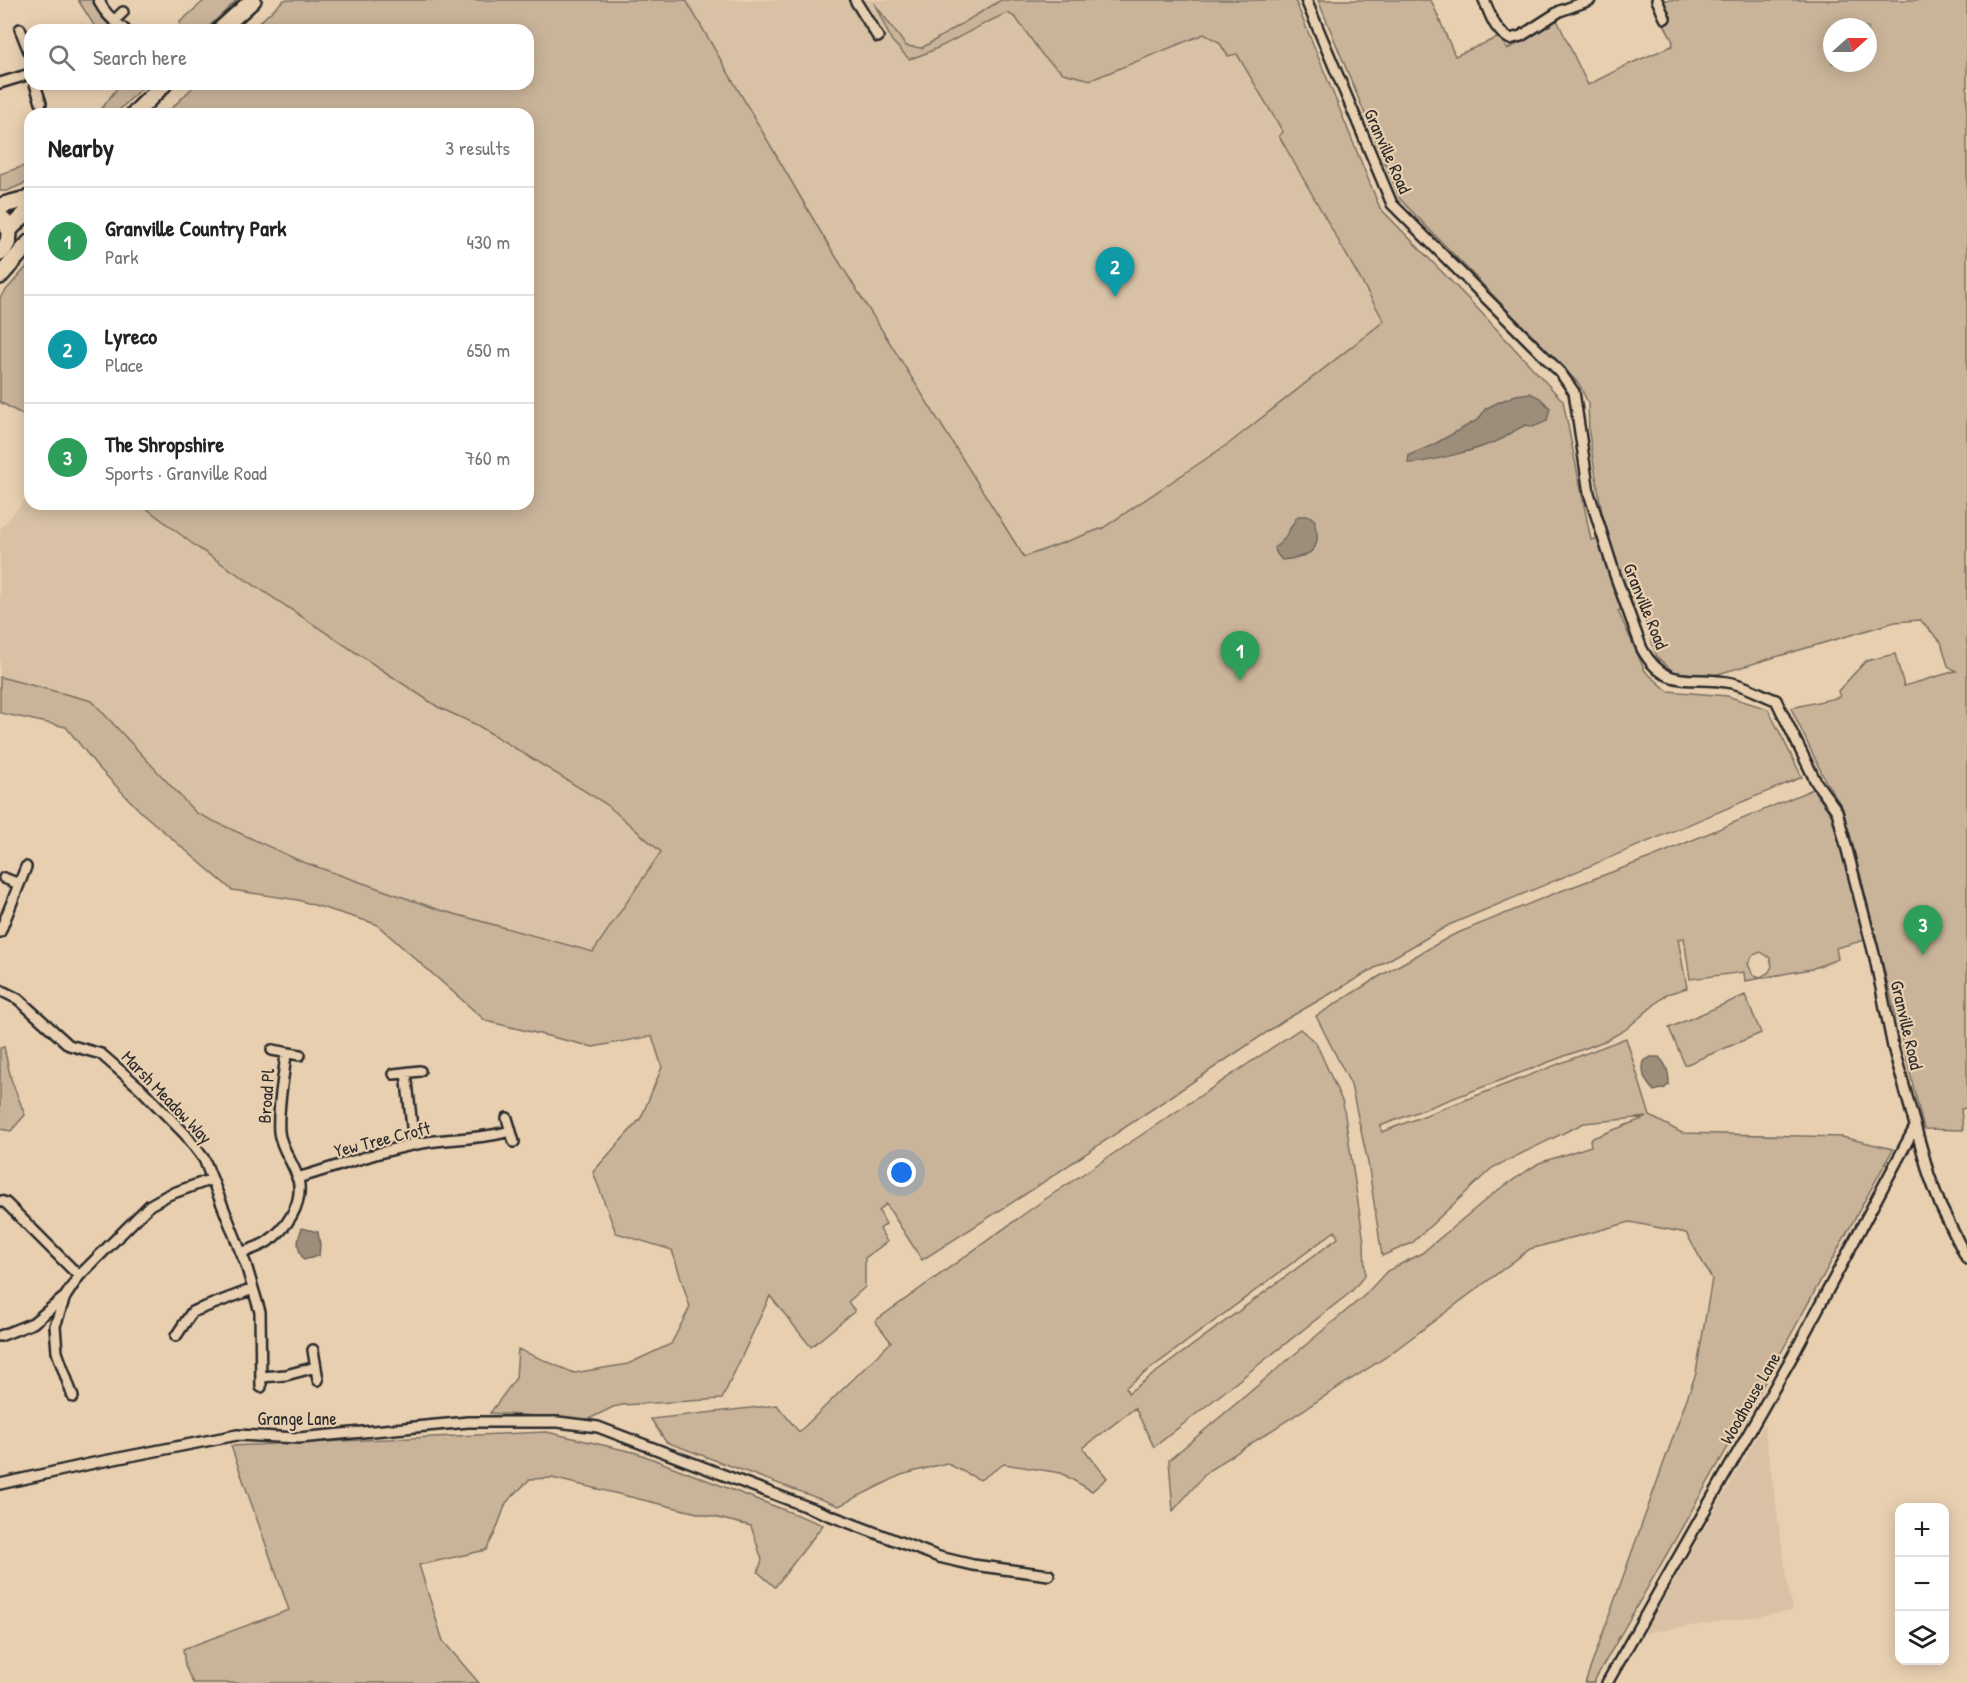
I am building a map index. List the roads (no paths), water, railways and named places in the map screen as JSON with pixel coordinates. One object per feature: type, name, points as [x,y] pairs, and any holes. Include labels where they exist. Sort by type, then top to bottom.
[{"type":"main road","points":[[227,24],[253,0]]},
{"type":"main road","points":[[241,24],[267,0]]},
{"type":"main road","points":[[140,108],[158,90]]},
{"type":"main road","points":[[153,108],[170,90]]},
{"type":"main road","points":[[0,206],[24,200]]},
{"type":"main road","points":[[9,230],[24,215]]},
{"type":"main road","points":[[0,216],[9,230],[9,242],[1,254]]},
{"type":"main road","points":[[0,276],[24,249]]},
{"type":"street","points":[[99,0],[118,24]]},
{"type":"street","points":[[855,0],[878,37]]},
{"type":"street","name":"Granville Road","points":[[1306,0],[1392,204],[1560,372],[1574,392],[1589,493],[1635,632],[1648,660],[1667,676],[1681,680],[1733,683],[1776,700],[1816,782],[1837,811],[1875,958],[1893,1047],[1915,1127],[1941,1207],[1967,1259]]},
{"type":"street","points":[[1484,0],[1494,25],[1510,39],[1521,36],[1560,10],[1590,0]]},
{"type":"street","points":[[1657,0],[1665,18]]},
{"type":"street","points":[[114,21],[123,12]]},
{"type":"street","points":[[20,29],[24,39]]},
{"type":"street","points":[[0,83],[24,76]]},
{"type":"street","points":[[37,90],[41,102]]},
{"type":"street","points":[[0,932],[26,867]]},
{"type":"street","points":[[4,878],[19,884]]},
{"type":"street","name":"Marsh Meadow Way","points":[[0,990],[18,999],[69,1045],[101,1054],[140,1088],[185,1134],[204,1159],[241,1253],[260,1312],[261,1387]]},
{"type":"street","points":[[272,1050],[300,1055]]},
{"type":"street","name":"Broad Pl","points":[[241,1253],[265,1244],[275,1236],[295,1211],[299,1192],[297,1178],[279,1133],[286,1053]]},
{"type":"street","points":[[394,1074],[420,1071]]},
{"type":"street","points":[[406,1073],[414,1145]]},
{"type":"street","points":[[507,1118],[514,1142]]},
{"type":"street","name":"Woodhouse Lane","points":[[1607,1683],[1797,1348],[1915,1127]]},
{"type":"street","name":"Yew Tree Croft","points":[[297,1178],[414,1145],[491,1137],[510,1131]]},
{"type":"street","points":[[73,1396],[57,1352],[55,1326],[67,1295],[79,1276],[150,1205],[168,1195],[212,1179]]},
{"type":"street","points":[[0,1201],[6,1203],[79,1276]]},
{"type":"street","points":[[176,1336],[192,1312],[253,1289]]},
{"type":"street","points":[[0,1336],[33,1323],[67,1295]]},
{"type":"street","points":[[313,1350],[318,1380]]},
{"type":"street","points":[[261,1377],[316,1367]]},
{"type":"street","name":"Grange Lane","points":[[0,1484],[237,1434],[299,1438],[468,1422],[548,1422],[598,1427],[939,1557],[972,1565],[1049,1575]]},
{"type":"place","name":"Lyreco","points":[[1115,297]]},
{"type":"place","name":"Granville Country Park","points":[[1240,681]]},
{"type":"place","name":"The Shropshire","points":[[1923,955]]}]
